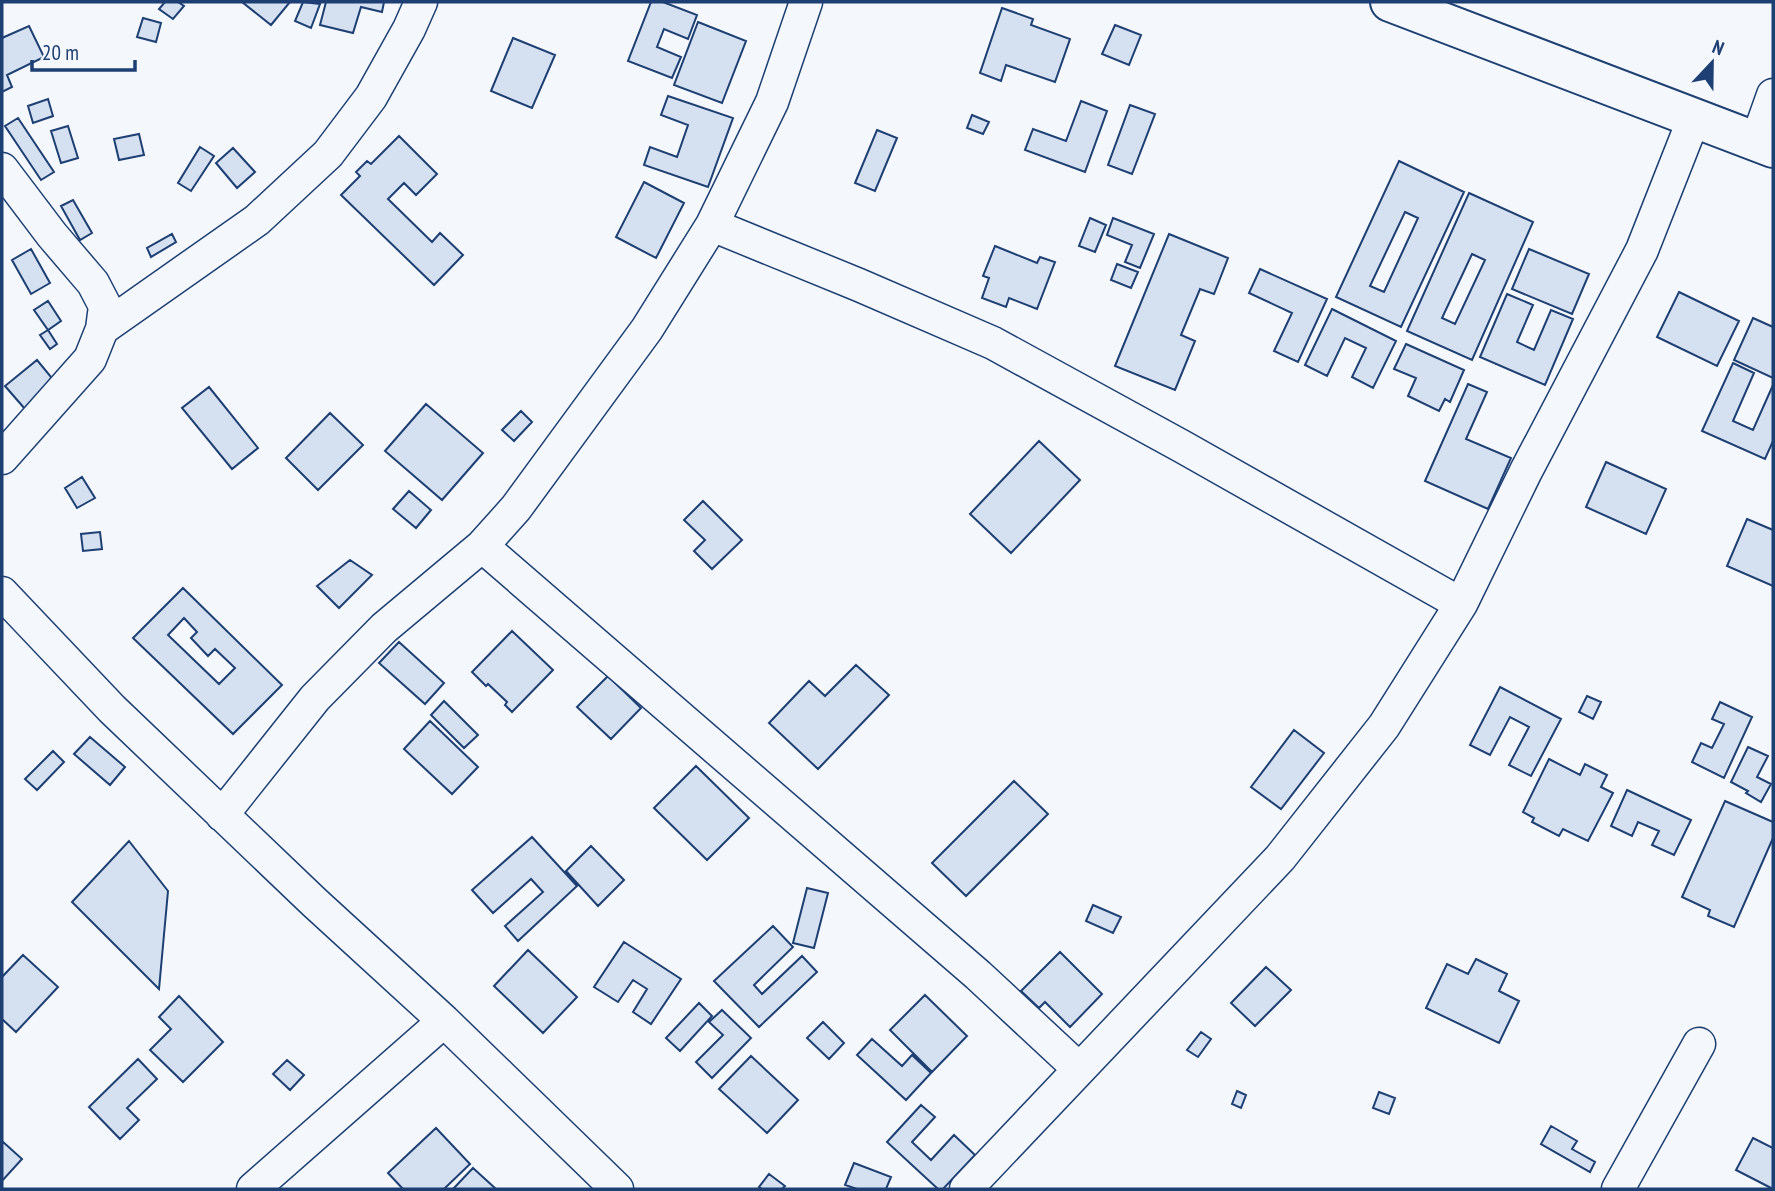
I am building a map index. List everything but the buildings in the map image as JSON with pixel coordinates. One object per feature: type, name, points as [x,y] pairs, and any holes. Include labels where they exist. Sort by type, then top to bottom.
[{"type":"highway","points":[[1390,2],[1765,144]]},
{"type":"street","points":[[102,329],[257,220],[328,154],[371,97],[421,2]]},
{"type":"street","points":[[222,815],[315,698],[384,628],[482,546],[516,508],[647,329],[712,225],[772,102],[806,2]]},
{"type":"street","points":[[1765,144],[1773,95]]},
{"type":"street","points":[[966,1189],[1280,858],[1384,726],[1461,604],[1526,471],[1642,250],[1694,118]]},
{"type":"street","points":[[2,169],[93,283],[105,306],[102,329],[90,359],[2,458]]},
{"type":"street","points":[[712,225],[993,343],[1461,604]]},
{"type":"street","points":[[482,546],[978,975],[1079,1069]]},
{"type":"street","points":[[2,593],[113,709],[222,815],[444,1021],[617,1189]]},
{"type":"street","points":[[253,1189],[444,1021]]},
{"type":"street","points":[[1618,1189],[1699,1044]]}]
